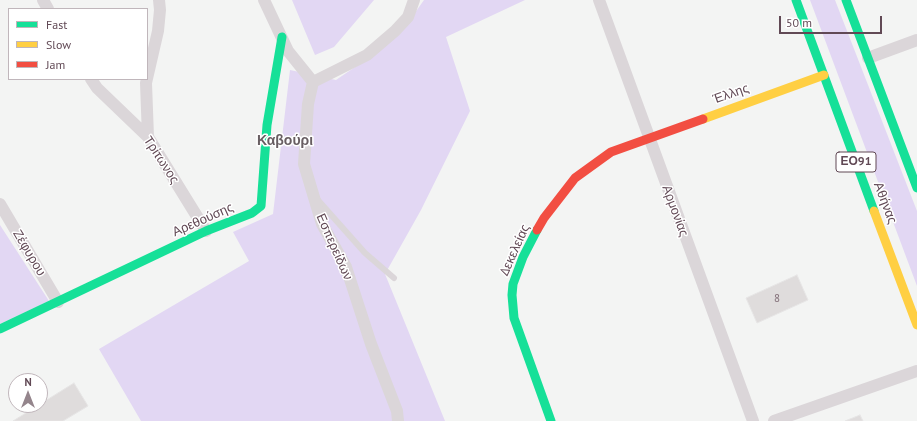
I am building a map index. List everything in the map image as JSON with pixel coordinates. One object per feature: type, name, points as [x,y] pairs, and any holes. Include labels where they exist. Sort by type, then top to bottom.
[{"type":"main road","name":"Αθήνας","points":[[796,0],[917,325]]},
{"type":"main road","points":[[846,0],[917,188]]},
{"type":"main road","name":"Αρεθούσης","points":[[0,329],[206,231],[252,213],[261,206],[267,125],[282,37]]},
{"type":"main road","name":"Έλλης","points":[[648,137],[824,75]]},
{"type":"main road","name":"Δεκελείας","points":[[551,421],[514,318],[512,295],[513,284],[523,257],[544,218],[575,178],[611,152],[648,137]]},
{"type":"street","points":[[148,74],[158,31],[160,10],[159,0]]},
{"type":"street","points":[[264,0],[288,51],[313,82],[367,55],[395,32],[408,17],[414,0]]},
{"type":"street","name":"Αρμονίας","points":[[599,0],[753,421]]},
{"type":"street","points":[[868,58],[917,40]]},
{"type":"street","name":"Τρίτωνος","points":[[92,80],[102,93],[148,137],[206,231]]},
{"type":"street","points":[[147,80],[148,137]]},
{"type":"street","name":"Εσπερείδων","points":[[313,82],[308,104],[304,164],[322,224],[346,267],[371,344],[396,411],[398,421]]},
{"type":"street","name":"Ζέφυρου","points":[[0,204],[58,302]]},
{"type":"street","points":[[774,421],[917,371]]},
{"type":"lane","points":[[312,193],[365,253],[394,278]]},
{"type":"shaded area","points":[[292,0],[374,0],[334,47],[315,55]]},
{"type":"shaded area","points":[[424,0],[525,0],[446,37],[470,111],[421,210],[385,274],[445,421],[141,421],[99,349],[249,261],[233,232],[273,214],[290,70],[336,80],[380,50],[407,24]]},
{"type":"shaded area","points":[[810,0],[835,0],[917,211],[917,286]]},
{"type":"shaded area","points":[[0,225],[49,301],[0,324]]},
{"type":"building","points":[[797,275],[808,300],[757,323],[746,298]]},
{"type":"building","points":[[74,383],[88,406],[63,421],[13,421],[26,413],[48,413],[48,399]]},
{"type":"building","points":[[860,415],[863,421],[845,421]]},
{"type":"traffic: fast","points":[[796,0],[874,211]]},
{"type":"traffic: fast","points":[[846,0],[917,188]]},
{"type":"traffic: fast","points":[[0,329],[206,231],[252,213],[261,206],[267,125],[282,37]]},
{"type":"traffic: fast","points":[[537,230],[523,257],[513,284],[512,295],[514,318],[551,421]]},
{"type":"traffic: slow","points":[[703,119],[824,75]]},
{"type":"traffic: slow","points":[[874,211],[917,325]]},
{"type":"traffic: jam","points":[[537,230],[544,218],[575,178],[611,152],[703,119]]},
{"type":"district","name":"Καβούρι","points":[[285,141]]}]
